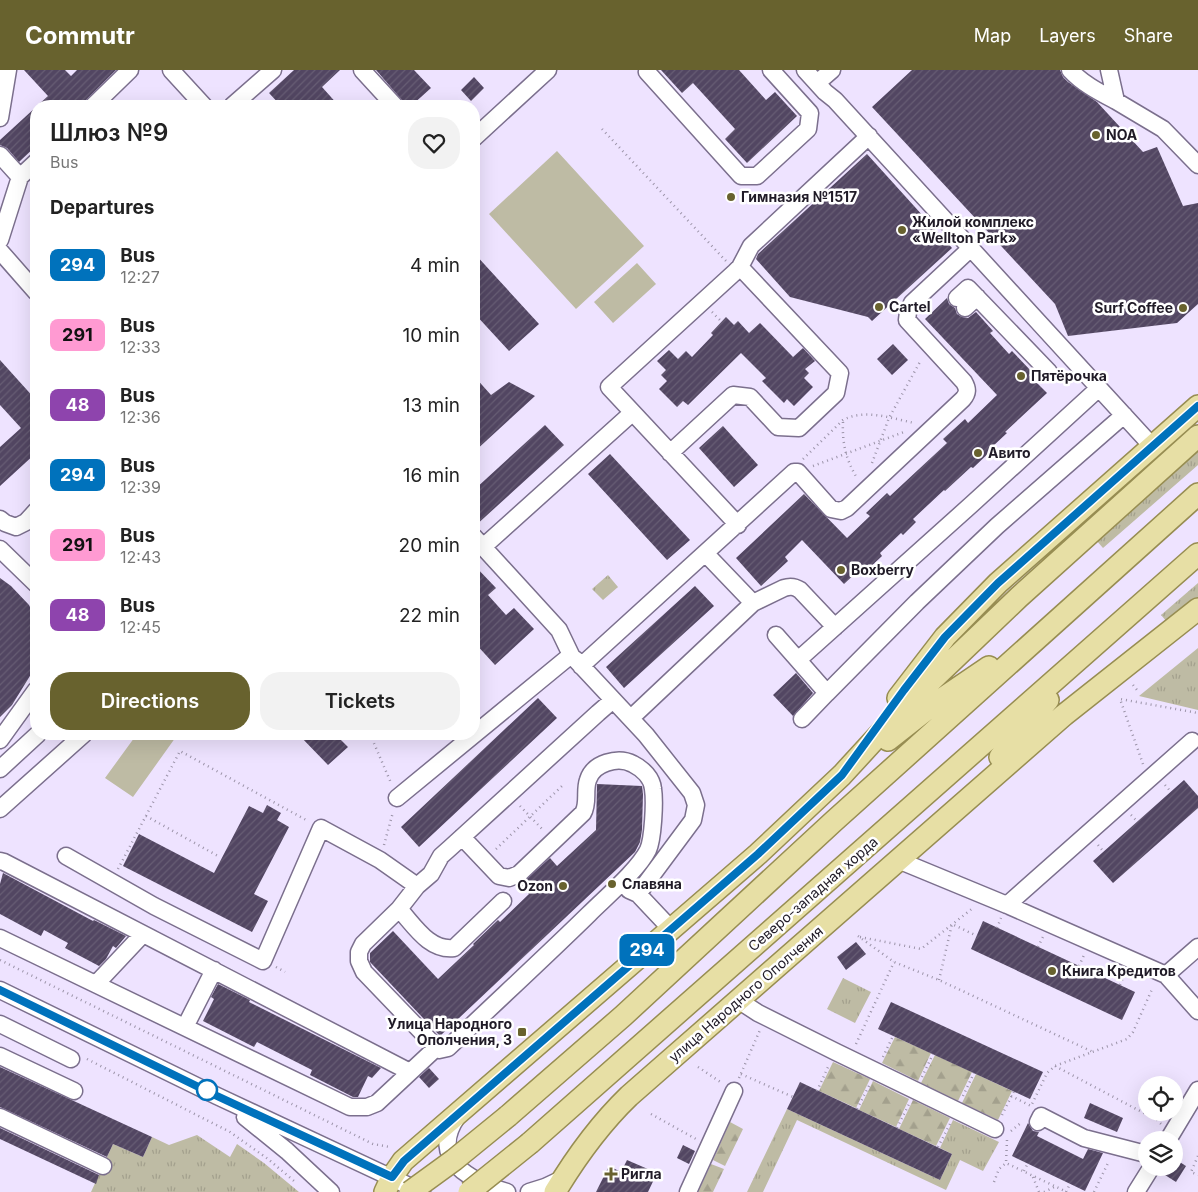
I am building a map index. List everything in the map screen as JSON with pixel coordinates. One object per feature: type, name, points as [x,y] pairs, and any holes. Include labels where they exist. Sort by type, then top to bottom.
[{"type":"main road","points":[[842,775],[945,637],[998,583],[1198,406]]},
{"type":"main road","points":[[389,1185],[404,1161],[758,854],[842,775],[908,703],[1042,574],[1198,436]]},
{"type":"main road","points":[[410,1192],[454,1160],[508,1116],[623,1016],[842,814],[1198,494]]},
{"type":"main road","points":[[955,811],[1095,644],[1198,554]]},
{"type":"main road","points":[[955,811],[1064,715],[1198,609]]},
{"type":"main road","points":[[842,775],[930,707],[987,668],[1040,636]]},
{"type":"main road","name":"Северо-западная хорда","points":[[469,1192],[530,1143],[1095,644]]},
{"type":"main road","name":"улица Народного Ополчения","points":[[559,1185],[608,1116],[955,811]]},
{"type":"street","points":[[0,118],[8,70]]},
{"type":"street","points":[[99,100],[130,70]]},
{"type":"street","points":[[171,70],[198,100]]},
{"type":"street","points":[[239,100],[273,70]]},
{"type":"street","points":[[362,70],[390,100]]},
{"type":"street","points":[[480,132],[548,70]]},
{"type":"street","points":[[648,70],[647,72],[741,176],[757,176],[808,129],[810,113],[771,70]]},
{"type":"street","points":[[805,70],[972,248],[1152,446]]},
{"type":"street","points":[[817,83],[832,70]]},
{"type":"street","points":[[1070,70],[1091,88],[1162,129],[1198,165]]},
{"type":"street","points":[[1109,70],[1116,101]]},
{"type":"street","points":[[738,525],[609,387],[737,269],[751,246],[868,136]]},
{"type":"street","points":[[0,155],[20,177]]},
{"type":"street","points":[[0,240],[20,177],[30,168]]},
{"type":"street","points":[[480,734],[576,661],[706,554],[796,472],[832,509],[841,511],[847,508],[963,399],[967,394],[964,382],[907,320],[912,303],[972,248]]},
{"type":"street","points":[[0,251],[30,283]]},
{"type":"street","points":[[670,452],[733,395],[750,397],[778,427],[799,428],[836,393],[840,373],[737,269]]},
{"type":"street","points":[[966,301],[1049,372]]},
{"type":"street","points":[[798,660],[1099,388]]},
{"type":"street","points":[[480,540],[632,413]]},
{"type":"street","points":[[802,719],[918,602],[997,526],[1124,415]]},
{"type":"street","points":[[0,519],[16,527],[30,518]]},
{"type":"street","points":[[480,544],[559,630],[576,661],[646,734],[692,793],[696,805],[693,820],[638,894]]},
{"type":"street","points":[[0,549],[30,578]]},
{"type":"street","points":[[706,554],[753,603]]},
{"type":"street","points":[[630,718],[753,603],[788,586],[800,590],[835,627]]},
{"type":"street","points":[[776,636],[827,693]]},
{"type":"street","points":[[0,740],[30,698]]},
{"type":"street","points":[[462,837],[499,876],[504,878],[514,877],[583,814],[586,804],[587,780],[593,772],[604,764],[621,760],[632,763],[644,771],[650,778],[653,789],[651,842],[648,851],[617,887],[444,1050],[436,1048],[364,972],[358,961],[359,952],[363,944],[400,909],[417,886],[431,874],[444,853],[613,700]]},
{"type":"street","points":[[0,769],[31,740]]},
{"type":"street","points":[[0,809],[77,740]]},
{"type":"street","points":[[397,798],[473,740]]},
{"type":"street","points":[[1007,905],[1192,741]]},
{"type":"street","points":[[66,856],[154,906],[263,961],[320,828],[380,860],[417,886]]},
{"type":"street","points":[[898,860],[1163,973],[1198,1011]]},
{"type":"street","points":[[0,861],[410,1072]]},
{"type":"street","points":[[617,887],[638,894],[672,929]]},
{"type":"street","points":[[400,909],[431,943],[445,949],[454,948],[503,901]]},
{"type":"street","points":[[96,984],[143,934]]},
{"type":"street","points":[[0,938],[350,1107],[367,1108],[377,1103],[436,1048]]},
{"type":"street","points":[[1163,973],[1198,947]]},
{"type":"street","points":[[185,1027],[214,970]]},
{"type":"street","points":[[0,990],[217,1096],[389,1185],[422,1192]]},
{"type":"street","points":[[738,1000],[836,1052],[995,1129]]},
{"type":"street","points":[[0,1024],[75,1057]]},
{"type":"street","points":[[0,1056],[74,1091]]},
{"type":"street","points":[[1173,1131],[1198,1090]]},
{"type":"street","points":[[688,1192],[734,1091]]},
{"type":"street","points":[[217,1096],[280,1145],[331,1192]]},
{"type":"street","points":[[460,1113],[452,1124],[448,1136],[448,1151],[453,1164],[465,1173],[494,1188],[507,1192]]},
{"type":"street","points":[[1039,1121],[1041,1116],[1084,1138],[1138,1152]]},
{"type":"street","points":[[0,1117],[103,1166]]},
{"type":"street","points":[[1136,1192],[1146,1176]]},
{"type":"street","points":[[529,1192],[559,1185]]},
{"type":"path","points":[[602,129],[737,269]]},
{"type":"path","points":[[871,463],[889,418],[908,381],[930,346]]},
{"type":"path","points":[[796,472],[800,462],[844,420],[863,415],[916,423]]},
{"type":"path","points":[[844,420],[843,436],[846,454],[850,467],[864,487],[861,495]]},
{"type":"path","points":[[796,472],[906,431]]},
{"type":"path","points":[[1133,686],[1137,690],[1140,688]]},
{"type":"path","points":[[1149,780],[1120,698],[1198,712]]},
{"type":"path","points":[[111,882],[180,751],[320,828]]},
{"type":"path","points":[[484,860],[562,786]]},
{"type":"path","points":[[516,801],[554,841]]},
{"type":"path","points":[[146,816],[218,856]]},
{"type":"path","points":[[973,908],[921,949],[858,936],[894,962],[939,980],[1093,1052]]},
{"type":"path","points":[[952,924],[977,936]]},
{"type":"path","points":[[939,980],[952,924]]},
{"type":"path","points":[[1079,966],[1087,949]]},
{"type":"path","points":[[0,960],[382,1147]]},
{"type":"path","points":[[853,1051],[894,962]]},
{"type":"path","points":[[1120,985],[1128,967]]},
{"type":"path","points":[[1011,1096],[1032,1106],[1047,1073],[1055,1066],[1126,1039],[1133,1032],[1163,973]]},
{"type":"path","points":[[698,1067],[734,1091],[762,1024]]},
{"type":"path","points":[[817,1091],[836,1052]]},
{"type":"path","points":[[75,1057],[230,1132],[268,1159],[300,1187]]},
{"type":"path","points":[[1055,1066],[1157,1120],[1164,1131]]},
{"type":"path","points":[[741,1074],[793,1097]]},
{"type":"path","points":[[651,1114],[709,1146]]},
{"type":"path","points":[[994,1182],[999,1169],[1006,1163],[1007,1135],[1030,1115],[1039,1121]]},
{"type":"path","points":[[1094,1192],[1116,1146]]},
{"type":"path","points":[[1198,1156],[1191,1172],[1198,1175]]},
{"type":"path","points":[[1006,1163],[1067,1192],[1070,1184]]},
{"type":"path","points":[[1024,1172],[1028,1163]]},
{"type":"path","points":[[1032,1175],[1040,1192]]},
{"type":"path","points":[[1044,1192],[1056,1186]]},
{"type":"green space","points":[[557,151],[644,246],[576,309],[489,214]]},
{"type":"green space","points":[[637,263],[656,284],[613,323],[594,302]]},
{"type":"green space","points":[[1198,449],[1198,465],[1103,548],[1096,540]]},
{"type":"green space","points":[[608,575],[618,587],[603,600],[592,589]]},
{"type":"green space","points":[[1198,583],[1198,597],[1167,622],[1161,615]]},
{"type":"green space","points":[[1198,648],[1198,710],[1139,696]]},
{"type":"green space","points":[[133,740],[174,740],[133,797],[105,778]]},
{"type":"green space","points":[[843,978],[871,992],[855,1023],[827,1009]]},
{"type":"green space","points":[[895,1037],[931,1053],[918,1081],[882,1063]]},
{"type":"green space","points":[[935,1055],[972,1072],[958,1101],[921,1083]]},
{"type":"green space","points":[[833,1062],[870,1079],[856,1108],[819,1091]]},
{"type":"green space","points":[[976,1074],[1012,1091],[998,1120],[962,1103]]},
{"type":"green space","points":[[873,1081],[909,1099],[896,1127],[859,1110]]},
{"type":"green space","points":[[913,1100],[950,1118],[936,1146],[899,1129]]},
{"type":"green space","points":[[787,1109],[940,1180],[952,1154],[940,1148],[953,1120],[999,1142],[983,1171],[960,1160],[946,1190],[797,1120],[763,1192],[747,1192]]},
{"type":"green space","points":[[730,1122],[743,1129],[725,1166],[713,1160]]},
{"type":"green space","points":[[197,1135],[230,1157],[237,1144],[264,1163],[299,1192],[91,1192],[113,1144],[143,1157],[152,1137],[169,1145]]},
{"type":"green space","points":[[711,1164],[724,1169],[713,1192],[698,1192]]},
{"type":"building","points":[[24,70],[65,70],[71,76],[77,70],[116,70],[86,100],[44,100],[48,96]]},
{"type":"building","points":[[294,70],[340,70],[322,87],[334,100],[275,100],[269,93]]},
{"type":"building","points":[[376,70],[414,70],[431,88],[418,100],[402,100]]},
{"type":"building","points":[[661,70],[739,70],[766,100],[775,92],[797,116],[747,163],[725,139],[735,129],[693,83],[682,93]]},
{"type":"building","points":[[912,70],[1060,70],[1068,82],[1097,102],[1143,152],[1157,147],[1183,206],[1198,203],[1198,304],[1177,323],[1068,336],[1055,304],[872,107]]},
{"type":"building","points":[[474,77],[484,88],[472,100],[461,90]]},
{"type":"building","points":[[30,112],[30,152],[19,162],[7,148],[0,145],[0,140]]},
{"type":"building","name":"Жилой комплекс «Wellton Park»","points":[[867,154],[952,248],[872,321],[868,317],[790,297],[756,259],[758,254]]},
{"type":"building","points":[[480,260],[539,324],[509,351],[480,320]]},
{"type":"building","points":[[947,298],[949,304],[962,317],[968,318],[976,312],[993,331],[990,333],[1009,354],[1012,351],[1032,372],[1029,375],[1047,393],[1005,432],[1007,433],[992,447],[994,448],[973,468],[971,467],[913,519],[916,522],[880,553],[882,556],[863,574],[859,570],[844,584],[802,540],[785,557],[788,561],[761,586],[736,558],[804,494],[847,538],[870,516],[866,513],[887,493],[890,496],[947,443],[943,439],[965,419],[968,423],[997,395],[925,319]]},
{"type":"building","points":[[726,317],[734,325],[738,321],[749,333],[760,323],[793,357],[803,348],[815,361],[805,369],[809,373],[804,378],[813,387],[794,406],[787,399],[784,403],[762,381],[766,378],[741,353],[688,405],[683,401],[677,407],[659,389],[667,381],[661,375],[666,370],[657,361],[669,350],[678,359],[686,351],[692,357],[713,335],[711,333]]},
{"type":"building","points":[[893,344],[908,360],[892,375],[877,359]]},
{"type":"building","points":[[0,360],[30,393],[30,458],[0,486],[0,447],[21,428],[0,405]]},
{"type":"building","points":[[509,382],[535,396],[480,446],[480,383],[491,395]]},
{"type":"building","points":[[545,425],[564,445],[480,522],[480,485]]},
{"type":"building","points":[[723,426],[758,465],[734,487],[699,448]]},
{"type":"building","points":[[610,454],[690,540],[667,560],[588,474]]},
{"type":"building","points":[[480,571],[496,588],[488,595],[506,615],[514,608],[534,629],[495,665],[480,649]]},
{"type":"building","points":[[0,578],[11,586],[30,607],[30,676],[12,705],[0,717]]},
{"type":"building","points":[[695,586],[714,606],[624,688],[606,667]]},
{"type":"building","points":[[796,673],[813,693],[793,716],[773,695]]},
{"type":"building","points":[[538,698],[557,718],[419,847],[401,827]]},
{"type":"building","points":[[304,740],[341,740],[348,747],[328,765]]},
{"type":"building","points":[[1184,780],[1198,796],[1198,808],[1113,883],[1093,861]]},
{"type":"building","points":[[597,784],[642,786],[642,830],[640,842],[635,852],[440,1036],[370,962],[370,953],[393,931],[438,979],[498,920],[500,922],[529,894],[520,885],[550,858],[557,866],[596,830]]},
{"type":"building","points":[[267,805],[281,813],[277,820],[289,827],[254,894],[268,901],[252,932],[123,866],[139,834],[214,873],[249,806],[263,813]]},
{"type":"building","points":[[3,873],[93,921],[126,936],[116,948],[113,946],[106,959],[99,966],[65,948],[68,943],[44,930],[41,936],[0,914],[0,884]]},
{"type":"building","points":[[983,921],[1135,992],[1122,1020],[971,949]]},
{"type":"building","points":[[856,942],[866,954],[846,970],[837,957]]},
{"type":"building","points":[[218,984],[250,1000],[249,1002],[381,1068],[372,1078],[368,1076],[358,1097],[353,1097],[310,1075],[312,1070],[257,1042],[254,1047],[203,1021],[214,999],[211,997]]},
{"type":"building","points":[[891,1002],[1043,1072],[1030,1099],[878,1029]]},
{"type":"building","points":[[0,1067],[152,1137],[143,1157],[113,1144],[107,1157],[0,1107]]},
{"type":"building","points":[[429,1068],[439,1079],[429,1088],[419,1077]]},
{"type":"building","points":[[800,1082],[952,1154],[940,1180],[787,1109]]},
{"type":"building","points":[[1090,1103],[1123,1118],[1117,1132],[1084,1118]]},
{"type":"building","points":[[1028,1123],[1033,1131],[1039,1132],[1037,1136],[1083,1159],[1088,1149],[1103,1153],[1085,1191],[1012,1156]]},
{"type":"building","points":[[0,1128],[99,1175],[96,1184],[0,1139]]},
{"type":"building","points":[[683,1145],[695,1151],[689,1164],[677,1158]]},
{"type":"building","points":[[627,1160],[657,1173],[648,1192],[596,1192],[609,1166],[621,1172]]},
{"type":"building","points":[[1167,1176],[1180,1176],[1176,1182]]},
{"type":"bus line","name":"294","points":[[0,990],[217,1096],[392,1177],[404,1161],[758,854],[842,775],[945,637],[1029,554],[1198,406]]},
{"type":"place","name":"NOA","points":[[1096,135]]},
{"type":"place","name":"Гимназия №1517","points":[[731,197]]},
{"type":"place","name":"Жилой комплекс «Wellton Park»","points":[[902,230]]},
{"type":"place","name":"Cartel","points":[[879,307]]},
{"type":"place","name":"Surf Coffee","points":[[1183,308]]},
{"type":"place","name":"Пятёрочка","points":[[1021,376]]},
{"type":"place","name":"Авито","points":[[978,453]]},
{"type":"place","name":"Boxberry","points":[[841,570]]},
{"type":"place","name":"Славяна","points":[[612,884]]},
{"type":"place","name":"Ozon","points":[[563,886]]},
{"type":"place","name":"Книга Кредитов","points":[[1052,971]]},
{"type":"place","name":"Улица Народного Ополчения, 3","points":[[522,1032]]},
{"type":"place","name":"Ригла","points":[[611,1174]]}]
